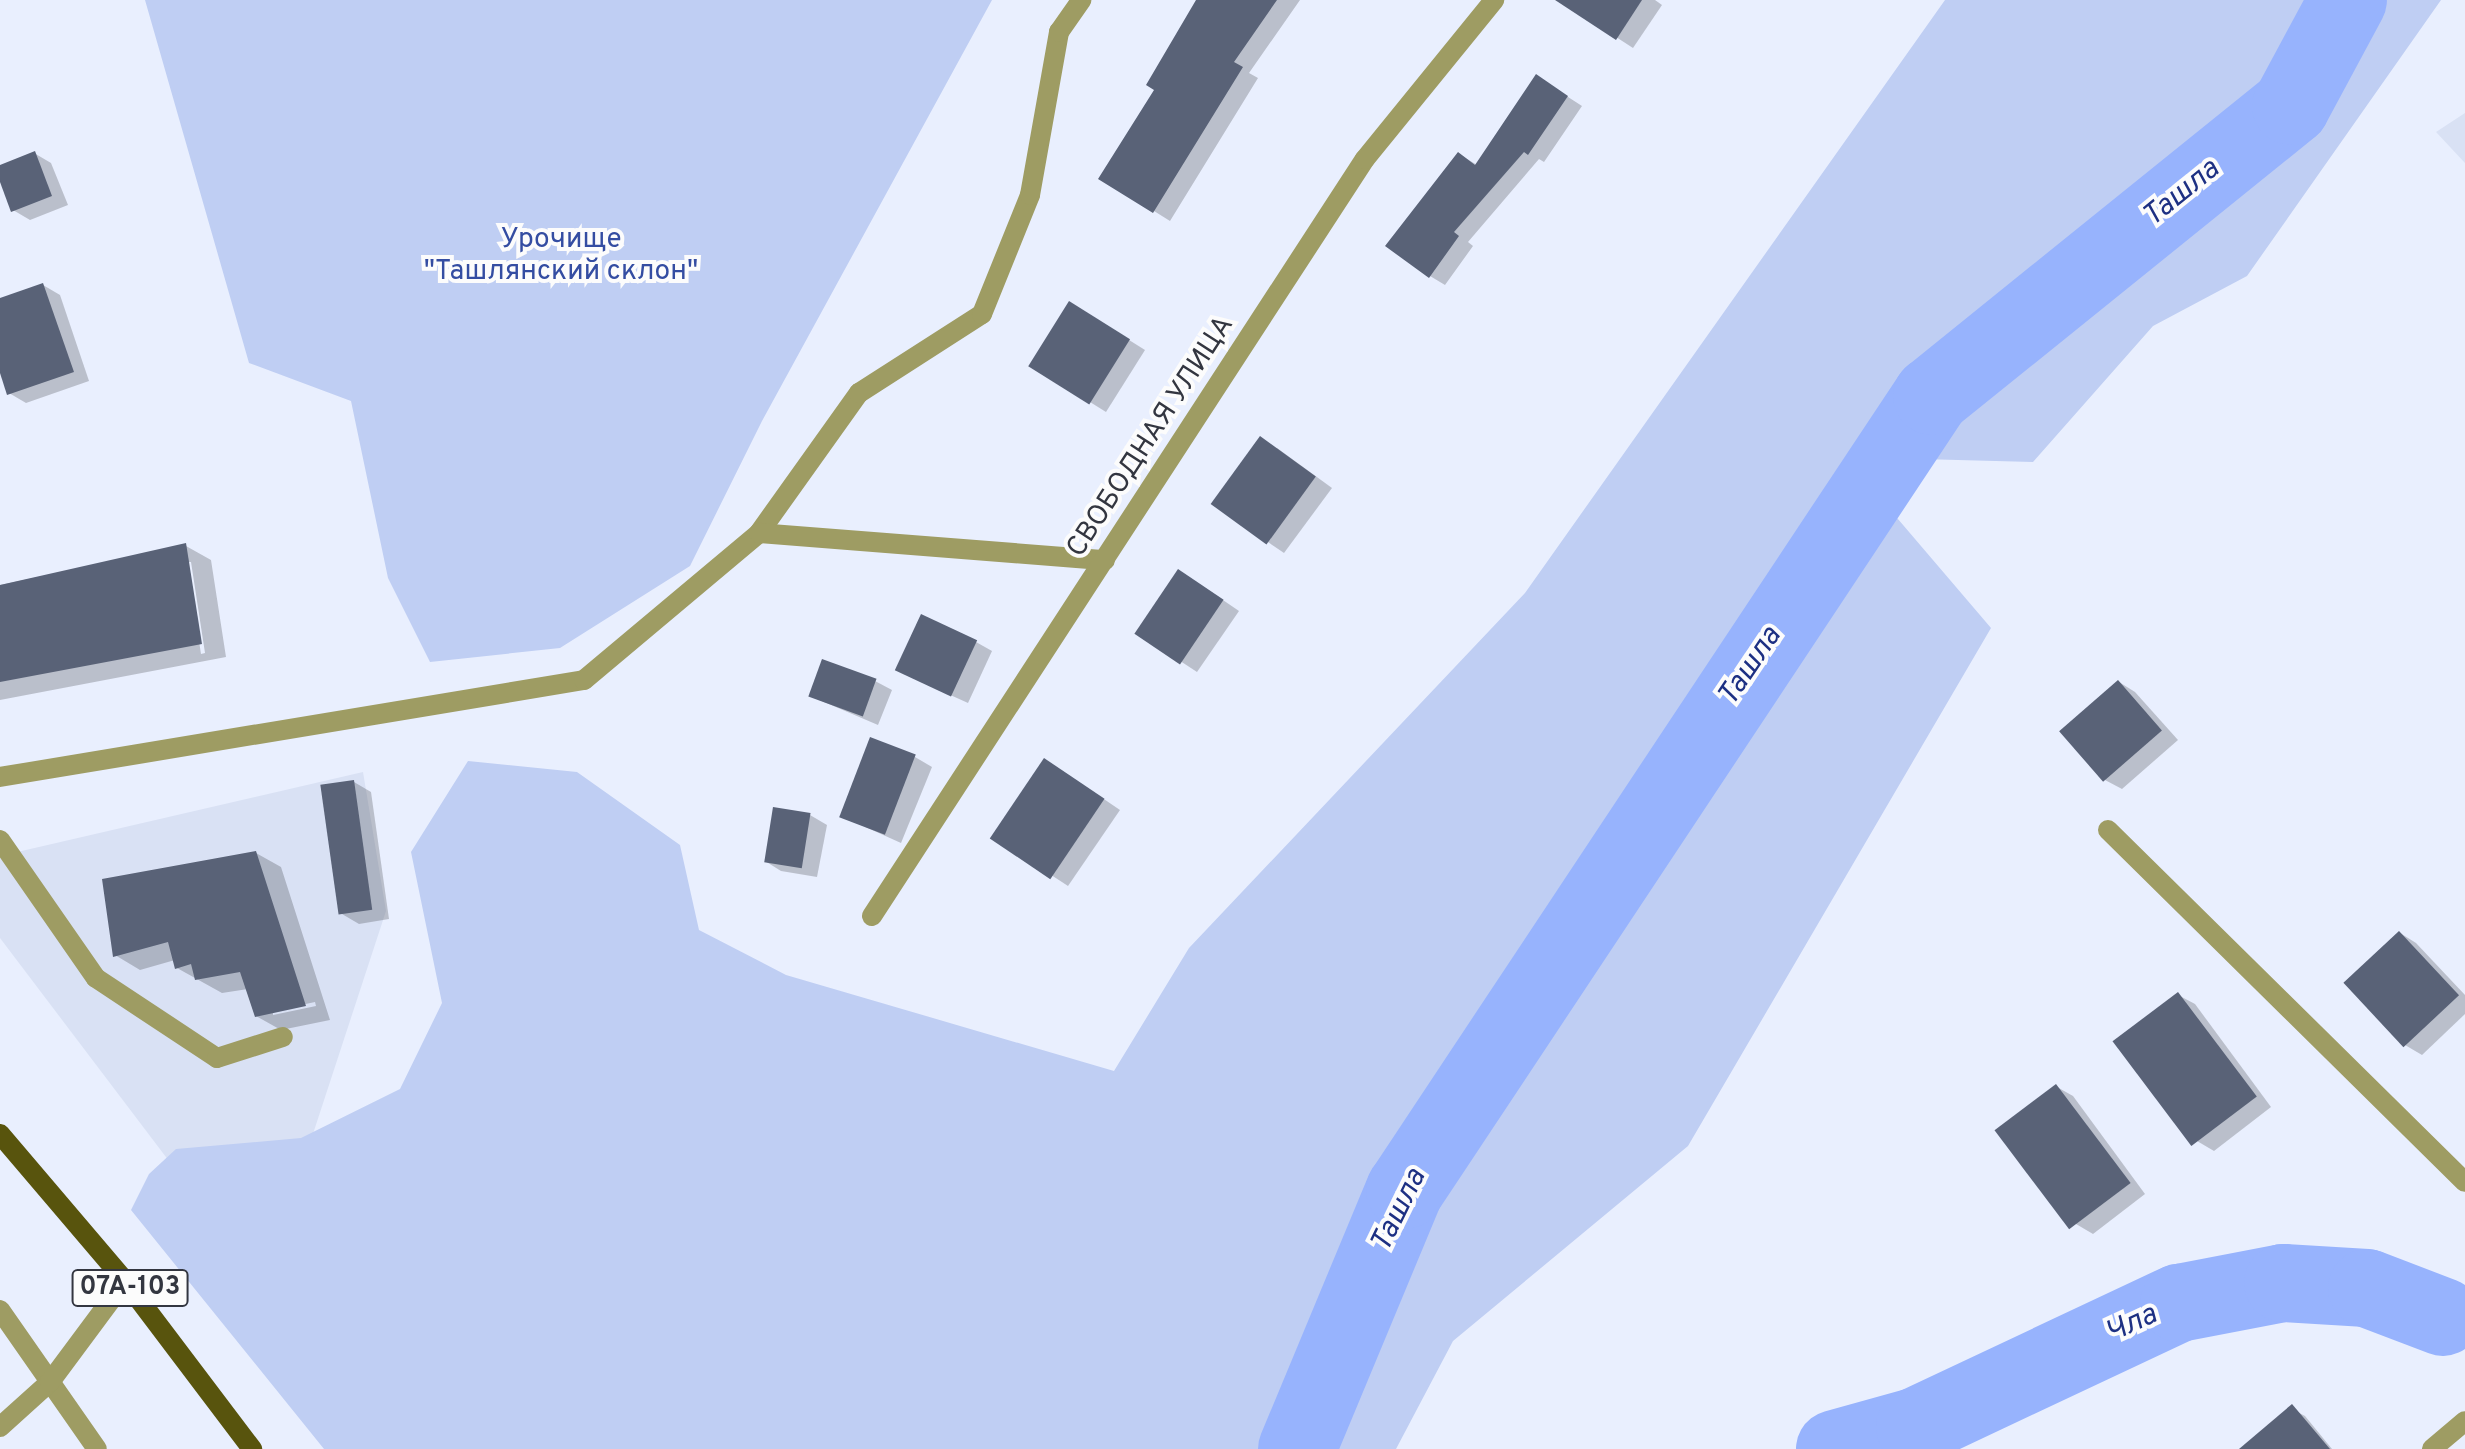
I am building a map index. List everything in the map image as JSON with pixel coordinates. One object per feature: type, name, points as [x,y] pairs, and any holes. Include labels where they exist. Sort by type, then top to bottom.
[{"type":"main road","name":"07А-103","points":[[0,1134],[125,1281],[252,1449]]},
{"type":"street","points":[[0,777],[584,680],[759,533],[859,393],[982,314],[1030,195],[1059,32],[1081,0]]},
{"type":"street","name":"СВОБОДНАЯ УЛИЦА","points":[[872,916],[1365,159],[1494,0]]},
{"type":"street","points":[[759,533],[1105,560]]},
{"type":"street","points":[[2108,830],[2462,1172]]},
{"type":"street","points":[[0,840],[96,978],[217,1058],[283,1037]]},
{"type":"street","points":[[0,1427],[50,1382],[125,1281]]},
{"type":"street","points":[[0,1310],[97,1449]]},
{"type":"street","points":[[2432,1449],[2465,1421]]},
{"type":"shaded area","points":[[2465,113],[2465,163],[2436,132]]},
{"type":"shaded area","points":[[363,772],[386,911],[309,1146],[172,1165],[0,938],[0,856]]},
{"type":"green space","name":"Урочище \"Ташлянский склон\"","points":[[145,0],[992,0],[762,421],[690,566],[560,648],[430,662],[388,578],[351,401],[249,363]]},
{"type":"green space","points":[[1945,0],[2441,0],[2247,276],[2153,326],[2033,462],[1845,457],[1991,628],[1688,1146],[1453,1341],[1396,1449],[324,1449],[131,1210],[149,1174],[176,1149],[301,1138],[400,1089],[442,1003],[411,852],[468,761],[577,772],[680,845],[699,930],[786,975],[1114,1071],[1189,948],[1525,593]]},
{"type":"building","points":[[1196,0],[1277,0],[1234,62],[1243,67],[1153,213],[1098,179],[1154,90],[1146,85]]},
{"type":"building","points":[[1555,0],[1642,0],[1616,40]]},
{"type":"building","points":[[1536,74],[1568,96],[1528,155],[1524,152],[1454,232],[1459,236],[1429,278],[1385,246],[1458,152],[1475,165]]},
{"type":"building","points":[[35,151],[52,196],[11,212],[0,182],[0,165]]},
{"type":"building","points":[[43,283],[74,372],[7,395],[0,373],[0,298]]},
{"type":"building","points":[[1069,301],[1130,339],[1089,404],[1028,366]]},
{"type":"building","points":[[1260,436],[1316,477],[1266,545],[1211,504]]},
{"type":"building","points":[[186,543],[202,644],[0,682],[0,585]]},
{"type":"building","points":[[1178,569],[1224,600],[1180,664],[1134,634]]},
{"type":"building","points":[[921,614],[977,640],[951,696],[895,670]]},
{"type":"building","points":[[822,659],[877,679],[863,716],[808,697]]},
{"type":"building","points":[[2118,680],[2162,731],[2103,782],[2059,731]]},
{"type":"building","points":[[870,737],[916,755],[885,835],[839,817]]},
{"type":"building","points":[[1044,758],[1105,799],[1050,879],[990,838]]},
{"type":"building","points":[[354,780],[372,910],[339,914],[320,785]]},
{"type":"building","points":[[773,807],[811,813],[802,868],[764,862]]},
{"type":"building","points":[[256,851],[306,1006],[255,1017],[240,972],[195,980],[191,964],[175,969],[168,942],[113,957],[102,879]]},
{"type":"building","points":[[2399,931],[2459,995],[2403,1047],[2343,983]]},
{"type":"building","points":[[2178,992],[2257,1097],[2191,1146],[2113,1041]]},
{"type":"building","points":[[2056,1084],[2131,1183],[2069,1229],[1995,1130]]},
{"type":"building","points":[[2292,1404],[2330,1449],[2239,1449]]},
{"type":"waterway","name":"Ташла","points":[[1297,1449],[1405,1190],[1932,396],[2291,106],[2348,0]]},
{"type":"waterway","name":"Чла","points":[[1835,1449],[1915,1427],[2179,1303],[2283,1283],[2367,1288],[2443,1317]]}]
